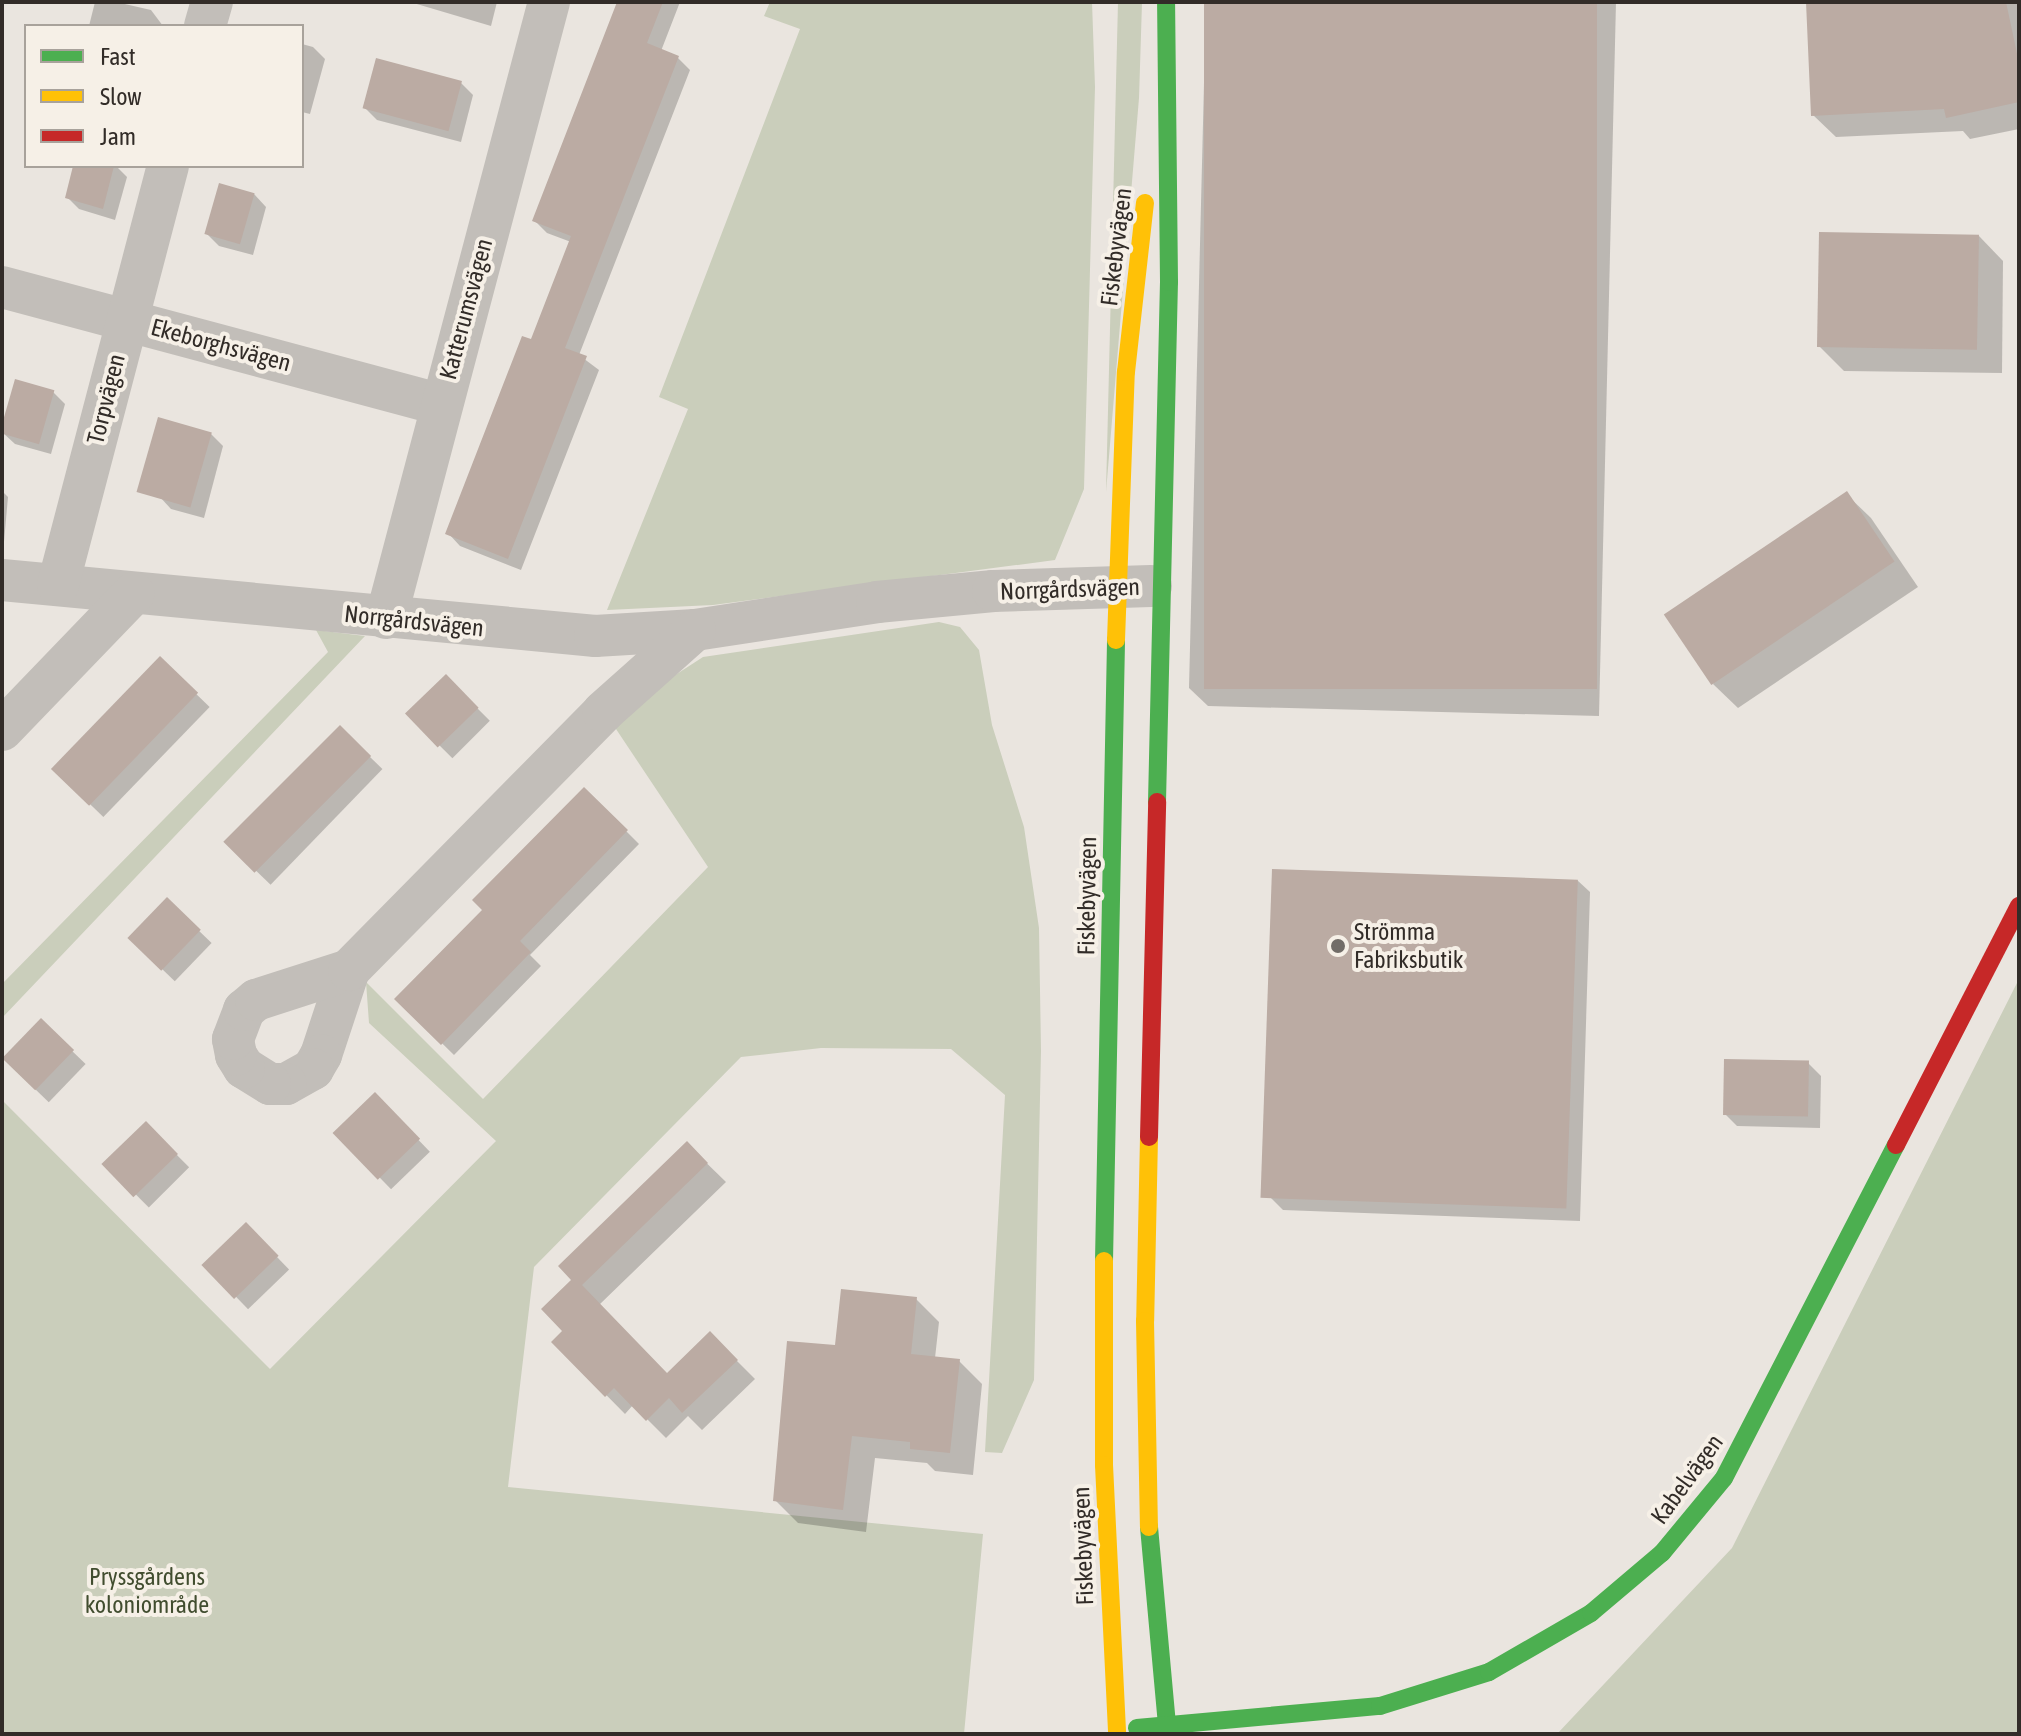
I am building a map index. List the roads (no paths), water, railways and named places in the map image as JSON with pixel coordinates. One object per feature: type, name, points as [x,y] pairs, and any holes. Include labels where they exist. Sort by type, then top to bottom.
[{"type":"street","points":[[206,24],[212,2]]},
{"type":"street","name":"Katterumsvägen","points":[[386,618],[440,404],[549,2]]},
{"type":"street","name":"Fiskebyvägen","points":[[1166,2],[1169,282],[1145,1321],[1146,1471],[1153,1592],[1168,1730]]},
{"type":"street","name":"Fiskebyvägen","points":[[1117,1732],[1104,1480],[1103,1307],[1117,586],[1126,372],[1165,62]]},
{"type":"street","name":"Torpvägen","points":[[58,585],[167,168]]},
{"type":"street","name":"Ekeborghsvägen","points":[[2,287],[440,404]]},
{"type":"street","name":"Norrgårdsvägen","points":[[2,580],[595,636],[695,630],[877,602],[993,591],[1161,586]]},
{"type":"street","points":[[2,730],[134,593]]},
{"type":"street","points":[[349,970],[603,712],[695,630]]},
{"type":"street","name":"Kabelvägen","points":[[1117,1732],[1168,1730],[1380,1706],[1436,1691],[1489,1672],[1591,1613],[1662,1553],[1724,1478],[2019,906]]},
{"type":"place","name":"Strömma Fabriksbutik","points":[[1338,946]]},
{"type":"park label","name":"Pryssgårdens koloniområde","points":[[147,1591]]}]
